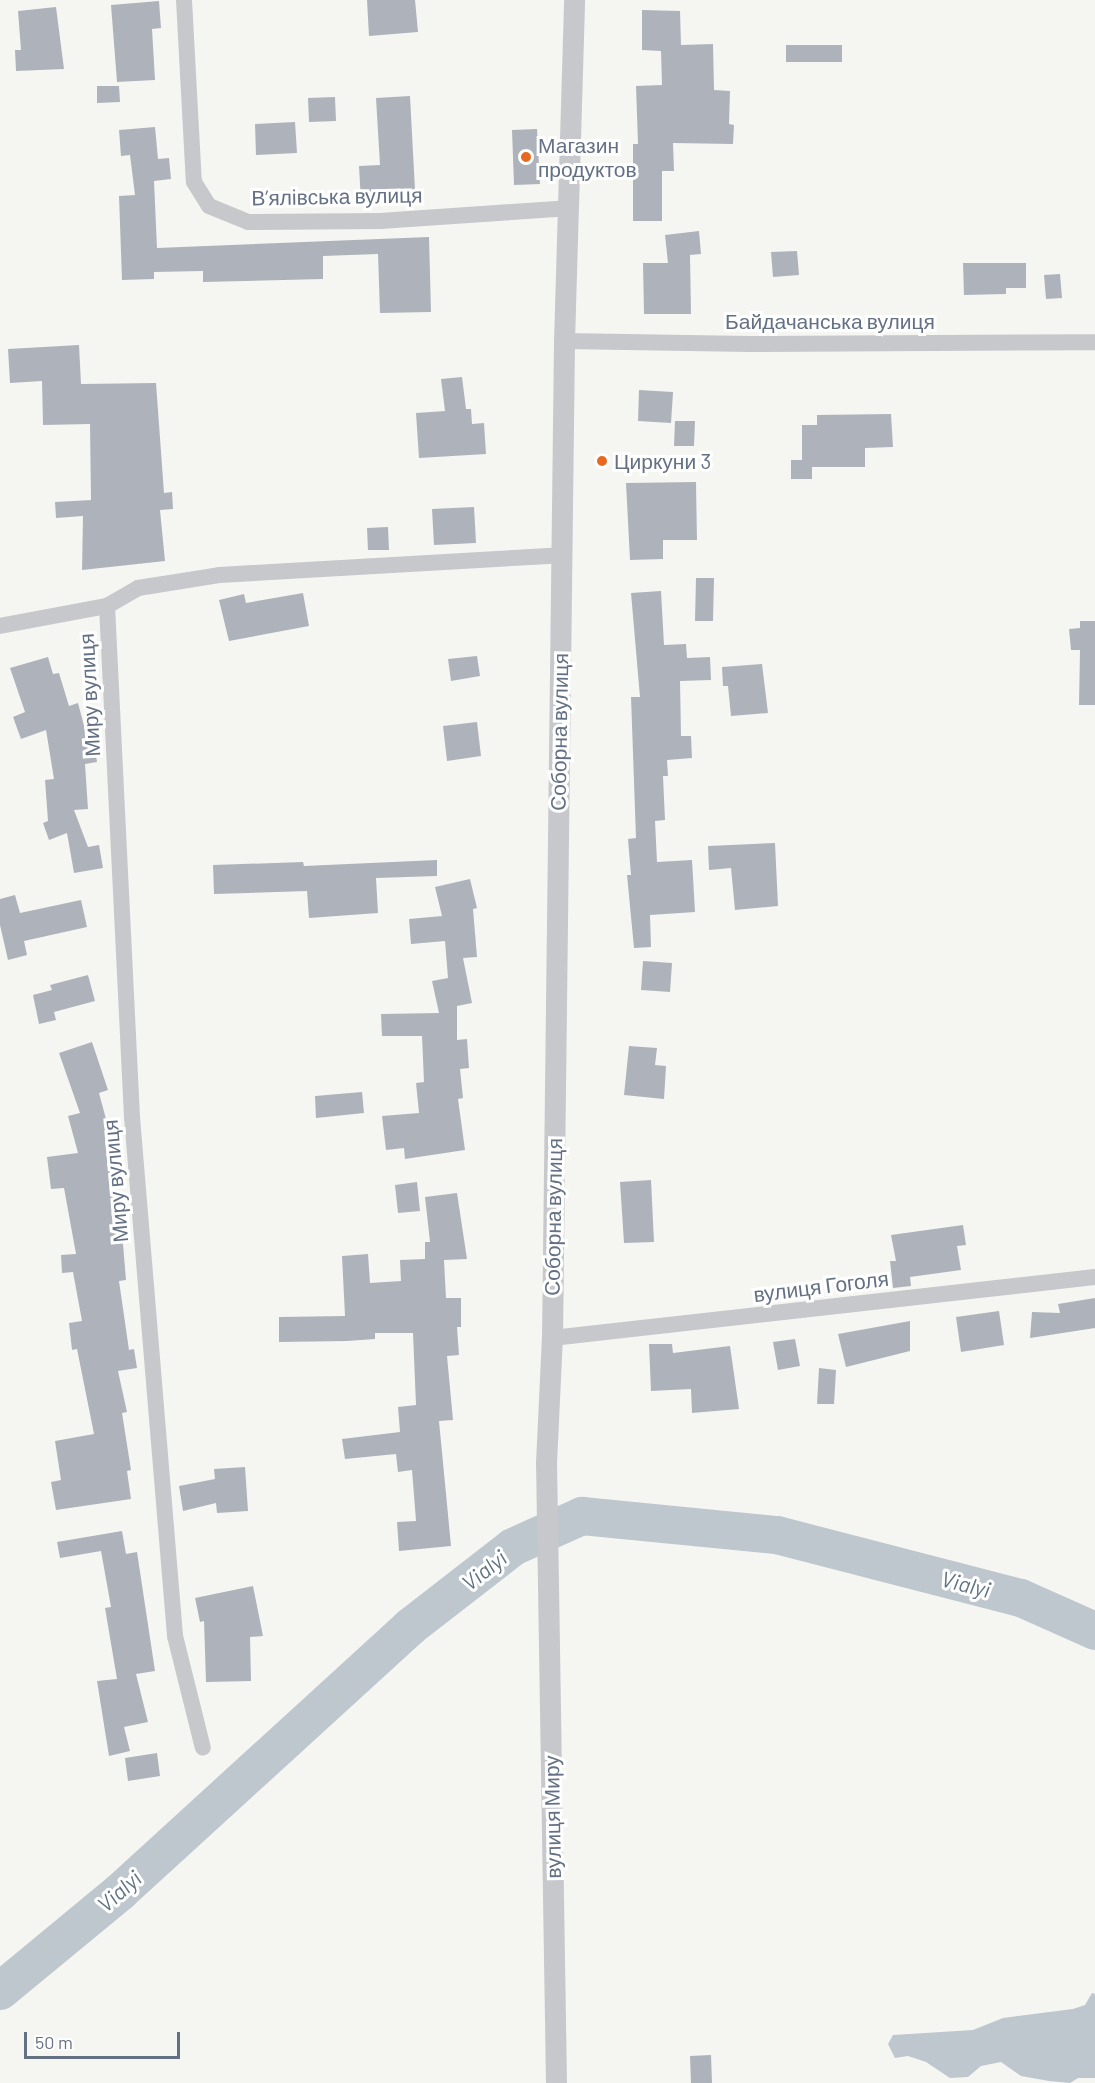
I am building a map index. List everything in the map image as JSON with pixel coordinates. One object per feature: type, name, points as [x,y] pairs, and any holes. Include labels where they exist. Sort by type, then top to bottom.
[{"type":"street","name":"В’ялівська вулиця","points":[[184,0],[194,182],[209,206],[248,222],[380,221],[571,208]]},
{"type":"street","name":"Соборна вулиця","points":[[546,1463],[552,1338],[564,341],[571,208],[574,0]]},
{"type":"street","name":"Байдачанська вулиця","points":[[564,341],[1095,342]]},
{"type":"street","points":[[0,626],[107,606],[138,588],[219,575],[561,555]]},
{"type":"street","name":"Миру вулиця","points":[[107,606],[132,1117],[174,1624],[203,1748]]},
{"type":"street","name":"вулиця Гоголя","points":[[552,1338],[1095,1278]]},
{"type":"street","name":"вулиця Миру","points":[[546,1463],[556,2083]]},
{"type":"shaded area","points":[[1092,1993],[1095,1994],[1095,2078],[1078,2078],[1070,2083],[1049,2081],[1021,2076],[1001,2062],[981,2066],[968,2077],[950,2078],[926,2062],[908,2056],[895,2058],[888,2044],[893,2035],[973,2030],[1003,2018],[1073,2009],[1085,2005]]},
{"type":"building","points":[[367,0],[415,0],[418,32],[369,36]]},
{"type":"building","points":[[159,1],[161,28],[152,29],[155,80],[117,82],[111,5]]},
{"type":"building","points":[[56,7],[64,69],[16,71],[15,50],[21,50],[18,11]]},
{"type":"building","points":[[642,10],[680,11],[681,45],[713,44],[714,90],[730,91],[729,124],[734,125],[733,144],[673,143],[674,171],[662,171],[662,221],[633,221],[633,144],[638,144],[636,86],[662,85],[661,51],[642,50]]},
{"type":"building","points":[[786,45],[842,45],[842,62],[786,62]]},
{"type":"building","points":[[97,86],[119,86],[120,102],[97,103]]},
{"type":"building","points":[[410,96],[415,190],[396,191],[397,200],[361,202],[359,166],[380,165],[376,98]]},
{"type":"building","points":[[335,97],[336,121],[309,122],[308,98]]},
{"type":"building","points":[[295,122],[297,153],[256,155],[255,124]]},
{"type":"building","points":[[155,127],[158,159],[169,158],[171,179],[154,181],[157,248],[429,237],[431,312],[380,313],[378,254],[323,256],[323,279],[203,282],[203,271],[154,272],[154,279],[122,280],[119,196],[135,195],[130,155],[121,156],[119,130]]},
{"type":"building","name":"Магазин продуктов","points":[[537,129],[540,184],[514,185],[512,130]]},
{"type":"building","points":[[699,231],[701,254],[690,255],[691,314],[644,314],[643,263],[668,263],[665,235]]},
{"type":"building","points":[[797,251],[799,275],[773,277],[771,252]]},
{"type":"building","points":[[963,263],[1026,263],[1026,288],[1006,288],[1006,294],[964,295]]},
{"type":"building","points":[[1060,274],[1062,298],[1046,299],[1044,275]]},
{"type":"building","points":[[79,345],[81,384],[156,383],[164,493],[172,492],[173,509],[160,510],[165,561],[82,570],[83,516],[56,518],[55,502],[91,500],[90,424],[43,425],[42,381],[10,383],[8,349]]},
{"type":"building","points":[[462,377],[466,409],[471,409],[472,424],[484,423],[486,454],[419,458],[416,413],[445,411],[441,379]]},
{"type":"building","points":[[639,390],[673,392],[671,423],[638,421]]},
{"type":"building","points":[[891,414],[893,447],[865,448],[865,467],[812,467],[812,479],[791,479],[791,460],[802,460],[802,425],[817,425],[817,415]]},
{"type":"building","points":[[675,421],[695,421],[694,446],[674,446]]},
{"type":"building","points":[[696,482],[697,540],[663,540],[663,559],[630,560],[626,483]]},
{"type":"building","points":[[474,507],[476,543],[434,545],[432,509]]},
{"type":"building","points":[[388,527],[389,550],[368,550],[367,528]]},
{"type":"building","points":[[696,578],[714,578],[713,621],[695,621]]},
{"type":"building","points":[[661,591],[664,645],[686,644],[687,658],[710,657],[711,680],[680,681],[681,736],[691,736],[692,758],[667,760],[668,776],[663,776],[665,820],[655,821],[657,862],[692,860],[695,912],[650,915],[651,947],[634,948],[627,875],[631,875],[628,839],[636,838],[631,697],[640,697],[631,593]]},
{"type":"building","points":[[303,593],[309,626],[229,641],[219,600],[244,594],[246,603]]},
{"type":"building","points":[[1080,621],[1095,621],[1095,705],[1079,705],[1080,650],[1071,650],[1069,629],[1080,628]]},
{"type":"building","points":[[477,656],[480,676],[451,681],[448,659]]},
{"type":"building","points":[[48,657],[53,674],[59,673],[69,706],[78,703],[89,745],[94,744],[97,762],[85,764],[88,809],[74,810],[88,847],[99,845],[103,868],[74,873],[67,833],[49,840],[43,823],[48,821],[45,780],[54,779],[46,730],[21,739],[13,717],[25,712],[10,668]]},
{"type":"building","points":[[762,664],[768,713],[731,716],[728,686],[723,686],[722,667]]},
{"type":"building","points":[[477,722],[481,756],[447,761],[443,726]]},
{"type":"building","points":[[775,843],[778,906],[735,910],[731,868],[709,870],[708,846]]},
{"type":"building","points":[[437,860],[437,876],[376,878],[378,913],[309,918],[307,891],[214,894],[213,865],[303,862],[304,866]]},
{"type":"building","points":[[470,879],[477,908],[473,909],[477,957],[463,958],[472,1003],[457,1006],[457,1040],[467,1039],[469,1068],[460,1069],[463,1098],[458,1099],[465,1150],[405,1159],[404,1148],[386,1150],[382,1116],[419,1113],[416,1083],[424,1082],[422,1036],[382,1036],[381,1014],[439,1013],[432,981],[448,978],[445,941],[411,944],[409,919],[442,916],[435,887]]},
{"type":"building","points":[[15,895],[20,913],[81,900],[87,927],[24,941],[27,955],[8,960],[0,925],[0,899]]},
{"type":"building","points":[[643,961],[672,963],[670,992],[641,990]]},
{"type":"building","points":[[88,975],[95,1001],[54,1012],[56,1020],[39,1024],[33,995],[52,990],[50,985]]},
{"type":"building","points":[[92,1042],[108,1090],[99,1093],[110,1134],[114,1133],[119,1151],[107,1155],[123,1244],[126,1280],[119,1281],[129,1350],[134,1349],[137,1368],[118,1371],[127,1412],[122,1413],[131,1470],[127,1471],[131,1499],[56,1510],[51,1482],[61,1480],[55,1441],[94,1434],[77,1349],[72,1350],[69,1323],[82,1321],[73,1272],[62,1273],[61,1255],[76,1254],[64,1188],[51,1189],[47,1157],[78,1153],[68,1116],[80,1113],[59,1053]]},
{"type":"building","points":[[629,1046],[657,1048],[655,1065],[666,1066],[664,1099],[624,1095]]},
{"type":"building","points":[[362,1092],[364,1113],[316,1118],[315,1096]]},
{"type":"building","points":[[651,1180],[654,1242],[624,1243],[620,1182]]},
{"type":"building","points":[[417,1182],[420,1211],[398,1213],[395,1185]]},
{"type":"building","points":[[457,1193],[467,1259],[444,1260],[446,1298],[461,1298],[461,1327],[457,1327],[459,1355],[447,1356],[453,1420],[439,1421],[451,1546],[399,1551],[397,1522],[416,1521],[412,1470],[398,1472],[396,1454],[345,1459],[342,1439],[400,1432],[398,1407],[416,1405],[413,1333],[375,1333],[375,1339],[347,1341],[279,1342],[279,1317],[345,1316],[342,1256],[368,1254],[370,1283],[401,1281],[400,1260],[425,1259],[425,1242],[430,1242],[425,1197]]},
{"type":"building","points":[[963,1225],[966,1245],[957,1246],[961,1270],[910,1277],[911,1286],[893,1288],[890,1261],[896,1261],[891,1235]]},
{"type":"building","points":[[1095,1298],[1095,1328],[1030,1338],[1032,1312],[1060,1313],[1058,1304]]},
{"type":"building","points":[[999,1311],[1004,1345],[961,1352],[956,1317]]},
{"type":"building","points":[[910,1321],[910,1351],[846,1367],[838,1334]]},
{"type":"building","points":[[795,1339],[800,1366],[778,1370],[773,1342]]},
{"type":"building","points":[[649,1344],[672,1344],[673,1353],[730,1346],[739,1409],[692,1413],[691,1389],[651,1391]]},
{"type":"building","points":[[819,1368],[836,1370],[834,1404],[817,1404]]},
{"type":"building","points":[[245,1467],[248,1511],[217,1513],[216,1503],[183,1511],[179,1486],[215,1479],[214,1469]]},
{"type":"building","points":[[122,1531],[126,1554],[137,1552],[155,1671],[136,1674],[148,1722],[124,1727],[130,1751],[109,1756],[97,1681],[117,1679],[105,1608],[111,1607],[101,1551],[60,1558],[57,1542]]},
{"type":"building","points":[[253,1586],[263,1636],[250,1637],[251,1681],[206,1682],[204,1621],[200,1622],[195,1598]]},
{"type":"building","points":[[157,1753],[160,1776],[128,1781],[125,1758]]},
{"type":"building","points":[[711,2055],[712,2083],[691,2083],[690,2056]]},
{"type":"waterway","name":"Vialyi","points":[[0,1991],[120,1892],[410,1627],[513,1547],[582,1516],[777,1535],[1021,1598],[1095,1631]]},
{"type":"place","name":"Магазин продуктов","points":[[526,157]]},
{"type":"place","name":"Циркуни 3","points":[[602,461]]}]
